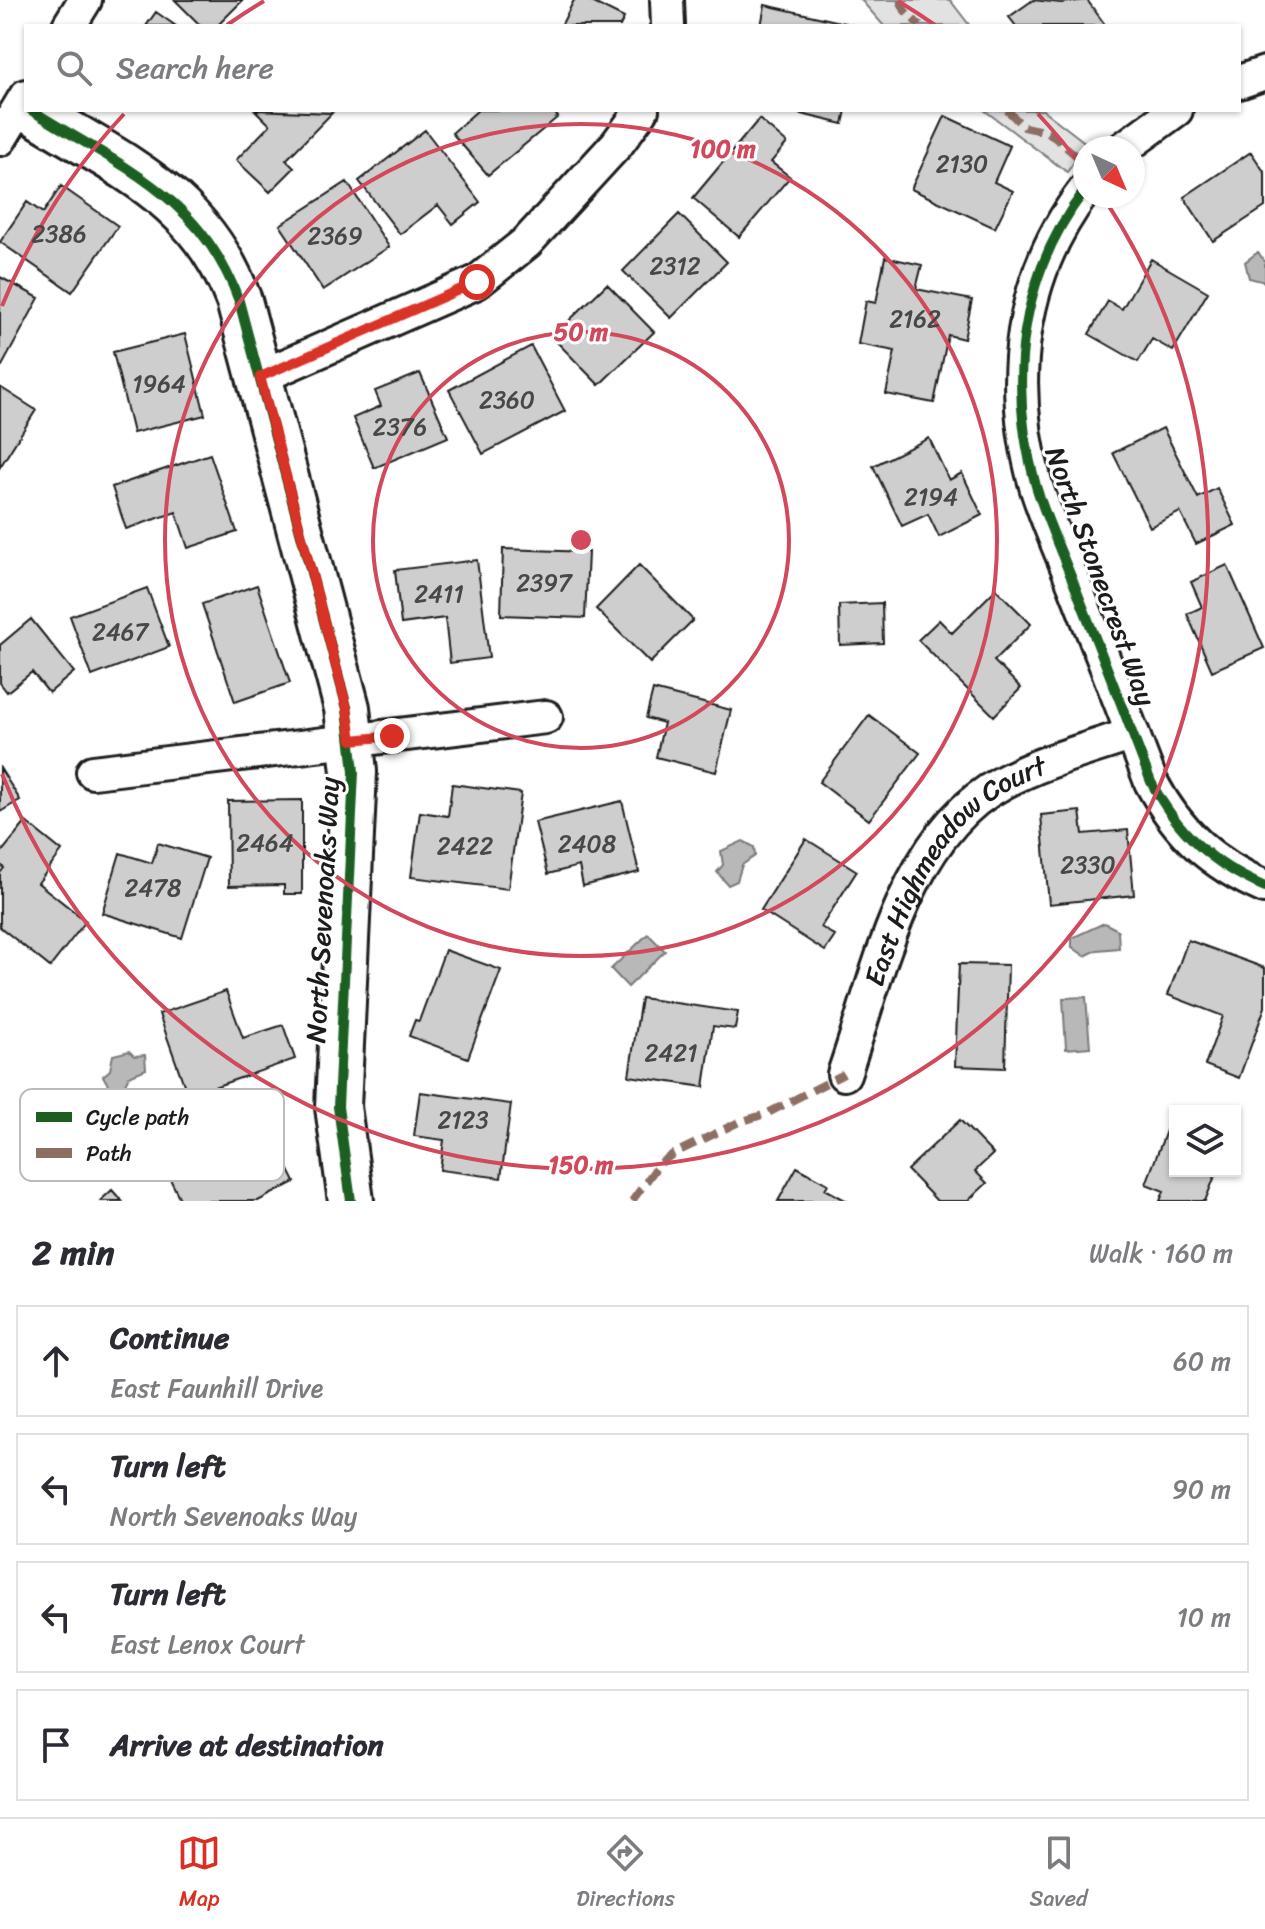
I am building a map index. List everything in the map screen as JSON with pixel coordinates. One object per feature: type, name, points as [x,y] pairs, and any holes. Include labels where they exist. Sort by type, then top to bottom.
[{"type":"street","points":[[70,24],[85,0]]},
{"type":"street","points":[[667,0],[668,24]]},
{"type":"street","points":[[1241,81],[1265,73]]},
{"type":"street","name":"North Sevenoaks Way","points":[[17,108],[168,197],[192,218],[213,243],[228,271],[260,377],[347,708],[352,740],[354,772],[338,1107],[351,1201]]},
{"type":"street","points":[[260,377],[477,282],[527,242],[617,144],[641,112]]},
{"type":"street","points":[[1140,136],[1173,112]]},
{"type":"street","name":"North Stonecrest Way","points":[[1074,208],[1047,253],[1028,307],[1020,362],[1021,416],[1036,487],[1156,792],[1186,836],[1223,866],[1265,887]]},
{"type":"street","points":[[93,772],[546,717]]},
{"type":"street","name":"East Highmeadow Court","points":[[844,1074],[906,895],[936,839],[974,800],[1001,783],[1133,734]]},
{"type":"shaded area","points":[[861,0],[950,0],[968,24],[882,24]]},
{"type":"shaded area","points":[[987,112],[1046,112],[1077,136],[1073,136],[1073,164],[1067,172]]},
{"type":"shaded area","points":[[1258,252],[1265,262],[1265,282],[1249,278],[1245,262]]},
{"type":"shaded area","points":[[743,841],[754,847],[755,856],[742,865],[737,881],[728,885],[717,872],[723,865],[721,851]]},
{"type":"shaded area","points":[[1104,923],[1118,930],[1119,948],[1097,950],[1085,956],[1072,947],[1072,938]]},
{"type":"shaded area","points":[[648,934],[665,951],[628,987],[611,969]]},
{"type":"shaded area","points":[[1086,997],[1090,1047],[1066,1049],[1063,998]]},
{"type":"shaded area","points":[[129,1051],[134,1056],[145,1055],[146,1069],[129,1076],[122,1089],[110,1089],[103,1076],[110,1070],[113,1055]]},
{"type":"building","points":[[175,0],[243,0],[219,24],[199,24]]},
{"type":"building","points":[[574,0],[588,0],[624,18],[621,24],[562,24]]},
{"type":"building","points":[[1033,0],[1061,3],[1087,0],[1105,24],[1014,24],[1009,17]]},
{"type":"building","points":[[765,5],[849,24],[761,24]]},
{"type":"building","points":[[156,12],[173,24],[147,24]]},
{"type":"building","points":[[257,112],[332,113],[286,160],[294,168],[270,192],[236,160],[270,125]]},
{"type":"building","points":[[476,112],[554,112],[558,117],[488,175],[452,133]]},
{"type":"building","points":[[792,112],[846,112],[843,124]]},
{"type":"building","points":[[945,116],[1010,146],[994,182],[1013,191],[995,228],[911,189]]},
{"type":"building","points":[[759,119],[787,143],[771,162],[790,177],[739,237],[693,198]]},
{"type":"building","points":[[425,130],[480,202],[453,224],[438,205],[400,234],[359,181]]},
{"type":"building","points":[[1251,152],[1265,173],[1265,207],[1213,241],[1184,197]]},
{"type":"building","points":[[347,182],[389,247],[323,290],[280,225]]},
{"type":"building","points":[[61,186],[118,226],[72,292],[0,242],[27,202],[43,213]]},
{"type":"building","points":[[679,214],[727,262],[671,318],[623,271]]},
{"type":"building","points":[[885,257],[922,265],[916,289],[972,300],[964,339],[948,335],[934,403],[886,394],[895,351],[858,344],[866,301],[876,303]]},
{"type":"building","points":[[1151,259],[1208,292],[1173,351],[1152,339],[1138,362],[1089,334],[1108,301],[1122,309]]},
{"type":"building","points":[[0,277],[39,298],[2,366],[0,365]]},
{"type":"building","points":[[607,284],[654,332],[599,385],[552,337]]},
{"type":"building","points":[[185,334],[205,415],[133,433],[113,352]]},
{"type":"building","points":[[531,346],[565,411],[483,454],[449,390]]},
{"type":"building","points":[[420,373],[448,437],[374,468],[353,418],[381,406],[375,391]]},
{"type":"building","points":[[0,387],[36,410],[0,467]]},
{"type":"building","points":[[1163,428],[1198,498],[1217,488],[1235,525],[1196,544],[1180,512],[1150,527],[1113,453]]},
{"type":"building","points":[[929,438],[949,480],[962,473],[982,515],[939,537],[928,514],[902,526],[873,466]]},
{"type":"building","points":[[210,454],[237,532],[188,548],[176,512],[126,529],[112,487]]},
{"type":"building","points":[[503,549],[588,552],[585,618],[501,615]]},
{"type":"building","points":[[477,560],[489,658],[450,663],[445,618],[401,624],[395,570]]},
{"type":"building","points":[[639,565],[693,620],[650,663],[596,609]]},
{"type":"building","points":[[1227,565],[1264,648],[1212,671],[1187,614],[1202,607],[1191,582]]},
{"type":"building","points":[[257,585],[290,683],[235,702],[202,604]]},
{"type":"building","points":[[147,588],[169,647],[92,676],[70,616]]},
{"type":"building","points":[[996,589],[1031,624],[994,661],[1021,688],[994,716],[918,640],[939,620],[952,633]]},
{"type":"building","points":[[882,603],[883,643],[840,645],[839,605]]},
{"type":"building","points":[[31,619],[74,672],[49,693],[32,672],[7,692],[0,683],[0,645]]},
{"type":"building","points":[[653,690],[731,710],[716,772],[656,757],[664,723],[646,718]]},
{"type":"building","points":[[869,715],[920,753],[869,820],[819,782]]},
{"type":"building","points":[[0,768],[20,800],[0,812]]},
{"type":"building","points":[[452,784],[521,793],[508,889],[411,877],[420,812],[448,816]]},
{"type":"building","points":[[302,800],[302,894],[284,894],[284,885],[229,886],[228,801]]},
{"type":"building","points":[[622,801],[639,872],[583,886],[579,866],[548,874],[535,822]]},
{"type":"building","points":[[1080,811],[1083,834],[1128,830],[1134,895],[1049,904],[1041,815]]},
{"type":"building","points":[[26,822],[62,851],[38,883],[86,921],[50,967],[0,927],[0,873],[4,868],[0,864],[0,854]]},
{"type":"building","points":[[806,839],[857,871],[821,927],[835,936],[825,951],[761,910]]},
{"type":"building","points":[[158,843],[207,858],[182,938],[102,913],[120,853],[152,863]]},
{"type":"building","points":[[1188,940],[1265,968],[1265,1007],[1239,1078],[1205,1065],[1223,1016],[1168,995]]},
{"type":"building","points":[[445,950],[501,970],[468,1058],[409,1036],[415,1020],[419,1021]]},
{"type":"building","points":[[959,964],[1008,965],[1005,1068],[955,1066]]},
{"type":"building","points":[[226,991],[243,1038],[283,1025],[295,1059],[208,1089],[186,1089],[159,1014]]},
{"type":"building","points":[[641,998],[738,1012],[735,1029],[713,1026],[704,1087],[629,1076]]},
{"type":"building","points":[[420,1092],[511,1104],[501,1178],[440,1170],[444,1140],[414,1136]]},
{"type":"building","points":[[960,1120],[993,1154],[975,1171],[987,1183],[968,1201],[937,1201],[907,1170]]},
{"type":"building","points":[[1169,1123],[1169,1177],[1215,1177],[1205,1201],[1160,1201],[1164,1191],[1146,1184]]},
{"type":"building","points":[[284,1160],[295,1182],[258,1201],[181,1201],[171,1181],[284,1181]]},
{"type":"building","points":[[797,1167],[828,1184],[825,1189],[847,1201],[778,1201]]},
{"type":"building","points":[[112,1190],[122,1201],[100,1201]]},
{"type":"marked path","points":[[900,0],[905,11],[918,24]]},
{"type":"marked path","points":[[1009,112],[1024,127],[1048,132],[1073,153]]},
{"type":"marked path","points":[[632,1201],[659,1164],[673,1154],[739,1122],[766,1114],[844,1074]]},
{"type":"cycle path","points":[[34,112],[126,167],[180,209],[203,235],[223,265],[239,301],[347,708],[354,772],[338,1107],[351,1201]]},
{"type":"cycle path","points":[[1073,208],[1045,258],[1025,332],[1021,370],[1022,409],[1036,486],[1151,782],[1161,800],[1198,845],[1229,868],[1265,887]]},
{"type":"route","points":[[392,736],[352,740],[347,708],[260,377],[477,282]]}]
